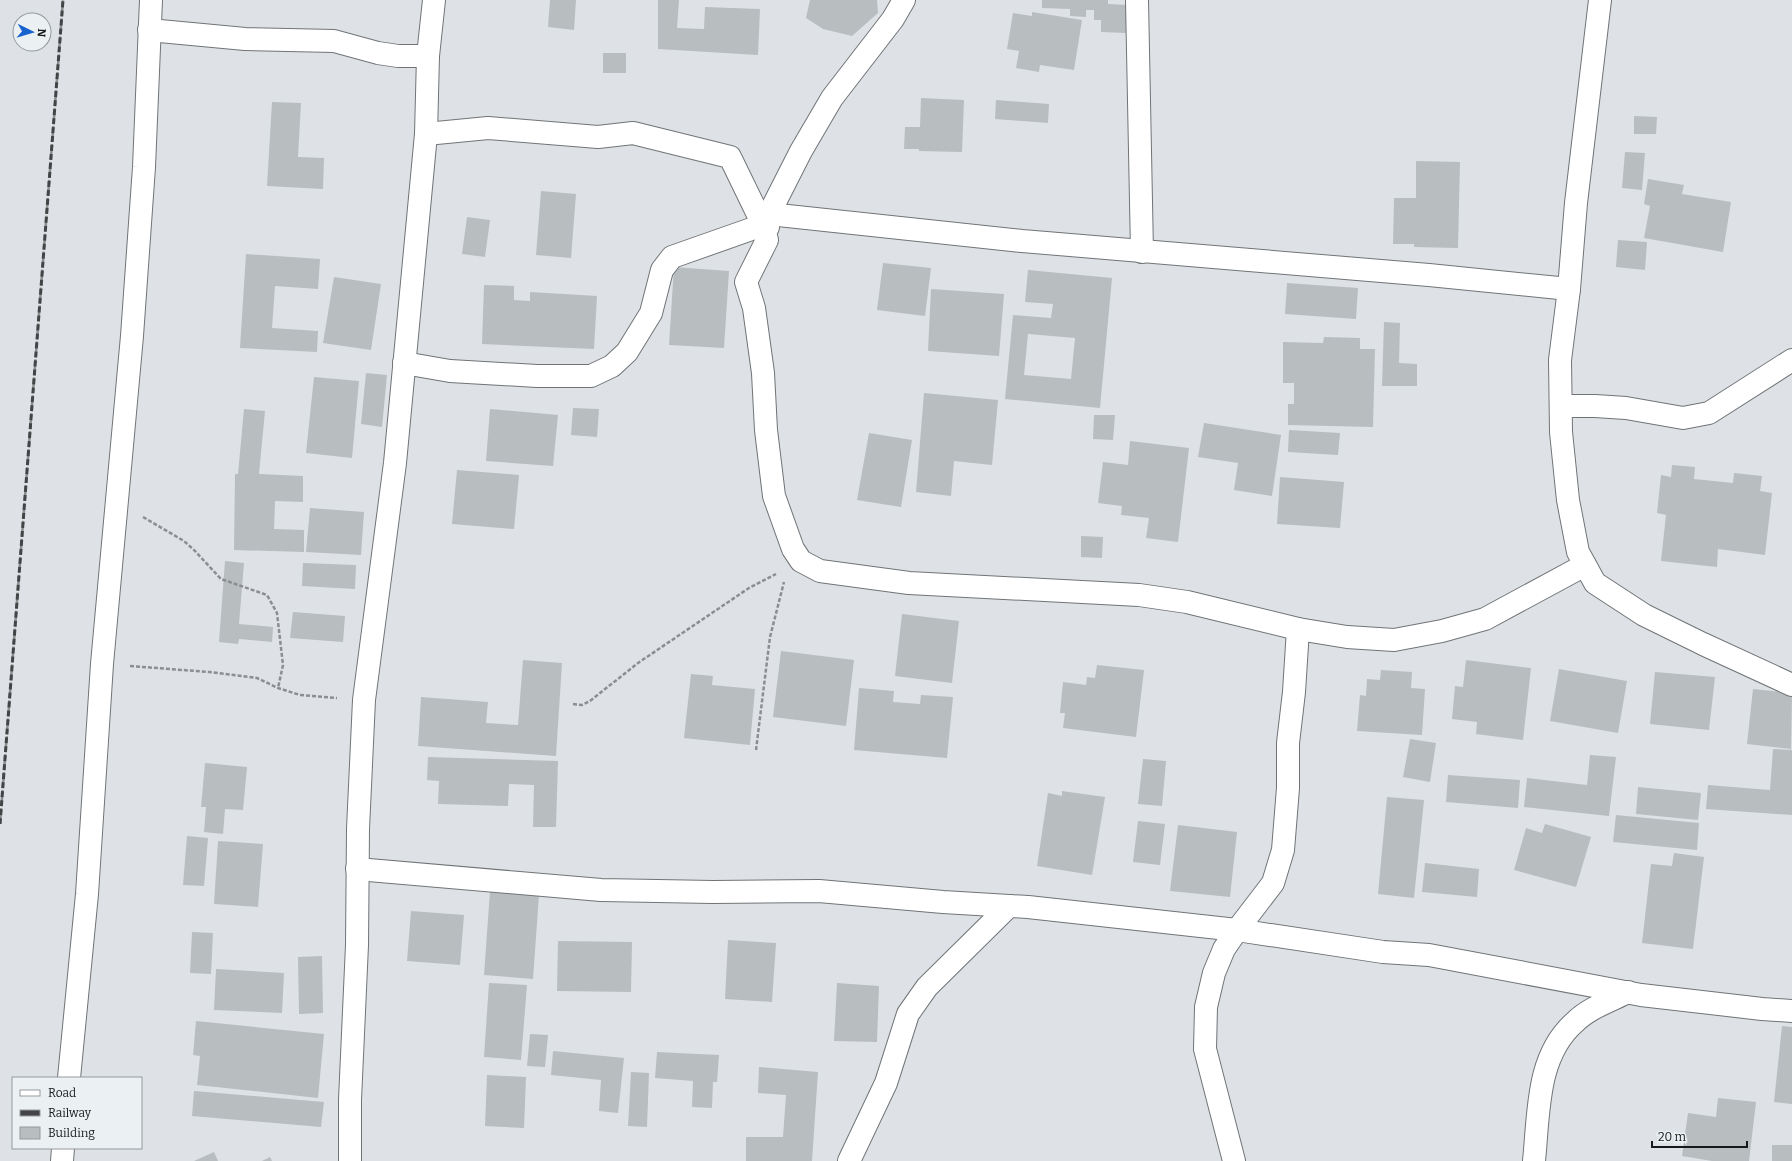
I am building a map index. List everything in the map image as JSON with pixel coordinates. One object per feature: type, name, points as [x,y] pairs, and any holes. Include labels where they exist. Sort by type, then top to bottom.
[{"type":"street","points":[[69,1077],[87,894],[102,664],[132,336],[143,183],[151,0]]},
{"type":"street","points":[[350,1161],[350,1100],[357,945],[357,869],[364,700],[395,463],[426,134],[428,56],[434,0]]},
{"type":"street","points":[[904,0],[893,19],[832,98],[801,151],[766,226],[746,282],[755,316],[763,374],[766,430],[774,496],[790,559],[802,561],[820,571],[909,583],[1139,595],[1187,602],[1298,629],[1347,637],[1394,640],[1442,631],[1485,619],[1585,565]]},
{"type":"street","points":[[1137,0],[1142,252]]},
{"type":"street","points":[[1600,0],[1576,203],[1569,289],[1560,360],[1561,432],[1568,500],[1578,552],[1595,583],[1644,615],[1792,685]]},
{"type":"street","points":[[149,30],[245,39],[334,41],[378,53],[398,56],[428,56]]},
{"type":"street","points":[[426,134],[488,128],[598,137],[633,134],[730,157],[766,226]]},
{"type":"street","points":[[404,363],[450,371],[537,376],[592,376],[612,366],[630,347],[651,313],[662,270],[672,257],[766,226],[1014,241],[1428,275],[1569,289]]},
{"type":"street","points":[[1561,406],[1626,408],[1683,418],[1709,413],[1792,360]]},
{"type":"street","points":[[1234,1161],[1205,1049],[1206,1007],[1214,973],[1224,949],[1273,883],[1283,850],[1288,788],[1288,743],[1294,692],[1298,629]]},
{"type":"street","points":[[357,869],[601,890],[713,892],[818,890],[943,902],[1009,906],[1237,930],[1383,952],[1429,955],[1628,992],[1754,1008],[1792,1011]]},
{"type":"street","points":[[849,1161],[886,1083],[908,1014],[927,987],[1009,906]]},
{"type":"street","points":[[1534,1161],[1542,1088],[1548,1059],[1558,1040],[1575,1021],[1599,1006],[1628,992]]},
{"type":"street","points":[[62,1161],[63,1149]]},
{"type":"path","points":[[0,824],[63,0]]},
{"type":"path","points":[[117,501],[173,537],[184,541],[221,579],[267,595],[277,613],[283,665],[278,688]]},
{"type":"path","points":[[573,704],[582,704],[590,700],[638,664],[790,559]]},
{"type":"path","points":[[756,750],[770,637],[790,559]]},
{"type":"path","points":[[102,664],[209,672],[257,678],[278,688],[300,695],[364,700]]},
{"type":"building","points":[[550,0],[576,0],[574,30],[548,27]]},
{"type":"building","points":[[658,0],[679,0],[677,28],[704,29],[705,7],[760,9],[758,55],[658,49]]},
{"type":"building","points":[[810,0],[877,0],[878,13],[852,36],[823,29],[806,18]]},
{"type":"building","points":[[1042,0],[1108,0],[1108,4],[1127,5],[1126,33],[1101,32],[1101,20],[1094,20],[1094,10],[1086,10],[1086,17],[1070,16],[1070,9],[1042,8]]},
{"type":"building","points":[[1032,12],[1082,20],[1074,70],[1040,65],[1039,72],[1016,68],[1019,51],[1007,49],[1013,13],[1032,16]]},
{"type":"building","points":[[603,53],[626,53],[626,73],[603,73]]},
{"type":"building","points":[[921,98],[964,100],[962,152],[919,151],[919,149],[904,149],[905,127],[920,127]]},
{"type":"building","points":[[996,100],[1049,104],[1048,123],[995,119]]},
{"type":"building","points":[[272,102],[301,103],[298,157],[324,158],[323,189],[267,186]]},
{"type":"building","points":[[1634,116],[1657,117],[1656,134],[1634,134]]},
{"type":"building","points":[[1625,152],[1645,153],[1642,190],[1622,188]]},
{"type":"building","points":[[1416,161],[1460,162],[1458,248],[1414,247],[1414,244],[1393,244],[1394,198],[1416,198]]},
{"type":"building","points":[[1648,179],[1684,185],[1682,194],[1731,202],[1723,252],[1644,238],[1650,206],[1644,204]]},
{"type":"building","points":[[541,191],[576,194],[571,258],[536,255]]},
{"type":"building","points":[[467,217],[490,220],[485,257],[462,254]]},
{"type":"building","points":[[1618,240],[1647,242],[1645,270],[1616,267]]},
{"type":"building","points":[[246,254],[320,259],[318,289],[275,286],[272,328],[318,331],[317,352],[240,348]]},
{"type":"building","points":[[883,263],[931,268],[925,316],[877,310]]},
{"type":"building","points":[[674,267],[729,271],[724,348],[669,345]]},
{"type":"building","points":[[1028,270],[1112,278],[1100,408],[1005,399],[1013,315],[1051,318],[1053,304],[1025,302]],"holes":[[[1028,334],[1075,338],[1071,379],[1024,375]]]},
{"type":"building","points":[[334,277],[381,284],[371,350],[323,343]]},
{"type":"building","points":[[1287,283],[1358,288],[1356,319],[1285,314]]},
{"type":"building","points":[[484,285],[514,286],[514,300],[530,301],[530,292],[597,296],[594,349],[482,344]]},
{"type":"building","points":[[931,289],[1004,294],[999,356],[928,351]]},
{"type":"building","points":[[1384,322],[1400,323],[1399,363],[1417,364],[1417,386],[1382,386]]},
{"type":"building","points":[[1324,337],[1360,338],[1360,349],[1375,349],[1373,427],[1288,425],[1288,404],[1294,404],[1294,383],[1283,383],[1283,342],[1323,343]]},
{"type":"building","points":[[366,373],[387,375],[382,427],[361,424]]},
{"type":"building","points":[[314,377],[359,381],[352,458],[306,453]]},
{"type":"building","points":[[924,393],[998,400],[992,465],[954,461],[951,496],[916,492]]},
{"type":"building","points":[[573,408],[599,409],[597,437],[571,435]]},
{"type":"building","points":[[244,409],[265,411],[259,474],[303,476],[303,502],[275,501],[274,529],[304,530],[304,552],[234,550],[235,474],[238,474]]},
{"type":"building","points":[[490,409],[558,415],[553,466],[486,461]]},
{"type":"building","points":[[1094,415],[1115,415],[1113,440],[1093,439]]},
{"type":"building","points":[[1204,423],[1281,435],[1272,496],[1234,490],[1238,463],[1198,457]]},
{"type":"building","points":[[1289,430],[1340,433],[1338,455],[1288,452]]},
{"type":"building","points":[[869,433],[912,440],[901,507],[857,500]]},
{"type":"building","points":[[1130,441],[1189,448],[1178,542],[1146,538],[1149,518],[1121,515],[1122,506],[1098,503],[1103,462],[1128,465]]},
{"type":"building","points":[[1672,465],[1695,467],[1694,479],[1733,483],[1734,473],[1762,476],[1760,491],[1772,493],[1765,555],[1718,549],[1717,567],[1661,561],[1666,515],[1657,513],[1661,475],[1671,477]]},
{"type":"building","points":[[457,470],[519,475],[514,529],[452,524]]},
{"type":"building","points":[[1280,477],[1344,482],[1340,528],[1277,524]]},
{"type":"building","points":[[310,508],[364,512],[361,555],[306,552]]},
{"type":"building","points":[[1081,536],[1103,537],[1102,558],[1081,557]]},
{"type":"building","points":[[225,561],[244,563],[239,624],[273,627],[272,642],[239,639],[238,644],[219,642]]},
{"type":"building","points":[[303,563],[356,565],[355,589],[302,586]]},
{"type":"building","points":[[293,612],[345,616],[343,642],[290,638]]},
{"type":"building","points":[[902,614],[959,621],[952,683],[895,676]]},
{"type":"building","points":[[781,651],[854,660],[846,726],[773,717]]},
{"type":"building","points":[[523,660],[562,663],[556,756],[418,746],[421,697],[488,702],[486,723],[518,725]]},
{"type":"building","points":[[1466,660],[1531,668],[1523,740],[1476,734],[1477,722],[1452,719],[1455,686],[1463,687]]},
{"type":"building","points":[[1097,665],[1144,670],[1136,737],[1063,728],[1065,713],[1060,713],[1063,682],[1086,685],[1087,677],[1095,678]]},
{"type":"building","points":[[1559,669],[1627,681],[1618,733],[1550,721]]},
{"type":"building","points":[[1381,670],[1412,672],[1411,688],[1425,689],[1422,735],[1357,731],[1360,695],[1366,696],[1367,679],[1380,680]]},
{"type":"building","points":[[1655,672],[1715,677],[1709,730],[1650,724]]},
{"type":"building","points":[[691,674],[713,676],[712,685],[755,689],[750,745],[684,738]]},
{"type":"building","points":[[859,688],[894,691],[893,702],[920,704],[921,695],[953,697],[947,758],[854,750]]},
{"type":"building","points":[[1753,689],[1792,693],[1791,749],[1747,744]]},
{"type":"building","points":[[1410,739],[1436,743],[1430,782],[1403,777]]},
{"type":"building","points":[[1773,749],[1792,750],[1792,815],[1706,809],[1708,785],[1770,790]]},
{"type":"building","points":[[1590,755],[1616,757],[1609,816],[1524,807],[1527,778],[1587,785]]},
{"type":"building","points":[[428,757],[558,761],[556,827],[533,827],[534,785],[509,784],[508,806],[438,804],[439,781],[427,780]]},
{"type":"building","points":[[1143,759],[1166,761],[1162,806],[1138,804]]},
{"type":"building","points":[[205,763],[247,767],[243,810],[225,809],[223,834],[204,832],[206,807],[201,807]]},
{"type":"building","points":[[1448,775],[1520,780],[1518,808],[1446,802]]},
{"type":"building","points":[[1638,787],[1701,793],[1698,820],[1636,814]]},
{"type":"building","points":[[1062,791],[1105,797],[1092,875],[1037,866],[1048,793],[1062,796]]},
{"type":"building","points":[[1387,797],[1424,800],[1414,898],[1378,894]]},
{"type":"building","points":[[1616,815],[1699,823],[1697,850],[1613,842]]},
{"type":"building","points":[[1138,821],[1165,824],[1160,865],[1133,862]]},
{"type":"building","points":[[1545,824],[1591,837],[1576,887],[1514,870],[1526,828],[1542,833]]},
{"type":"building","points":[[1178,825],[1237,832],[1230,897],[1170,891]]},
{"type":"building","points":[[187,836],[208,838],[204,886],[183,885]]},
{"type":"building","points":[[218,841],[263,844],[258,907],[214,904]]},
{"type":"building","points":[[1674,853],[1704,857],[1693,949],[1642,943],[1651,864],[1672,866]]},
{"type":"building","points":[[1425,863],[1479,869],[1477,897],[1422,892]]},
{"type":"building","points":[[490,891],[539,895],[533,979],[484,975]]},
{"type":"building","points":[[411,911],[464,915],[460,965],[407,961]]},
{"type":"building","points":[[192,932],[213,933],[211,974],[190,973]]},
{"type":"building","points":[[728,940],[776,943],[772,1002],[725,999]]},
{"type":"building","points":[[558,941],[632,942],[631,992],[557,991]]},
{"type":"building","points":[[322,956],[323,1013],[299,1014],[298,957]]},
{"type":"building","points":[[216,969],[284,973],[282,1013],[214,1010]]},
{"type":"building","points":[[489,983],[527,985],[521,1060],[484,1057]]},
{"type":"building","points":[[837,983],[879,986],[877,1042],[834,1041]]},
{"type":"building","points":[[196,1021],[324,1034],[318,1098],[197,1085],[200,1056],[193,1055]]},
{"type":"building","points":[[1782,1026],[1792,1027],[1792,1104],[1774,1102]]},
{"type":"building","points":[[530,1034],[548,1035],[545,1067],[527,1066]]},
{"type":"building","points":[[553,1051],[624,1058],[618,1113],[599,1111],[601,1080],[551,1075]]},
{"type":"building","points":[[657,1052],[719,1055],[717,1082],[713,1082],[712,1108],[692,1107],[693,1081],[655,1078]]},
{"type":"building","points":[[759,1067],[818,1072],[812,1161],[746,1161],[746,1137],[783,1137],[786,1095],[758,1093]]},
{"type":"building","points":[[631,1072],[649,1073],[647,1127],[628,1126]]},
{"type":"building","points":[[487,1075],[526,1077],[524,1128],[485,1126]]},
{"type":"building","points":[[194,1091],[324,1102],[321,1127],[192,1116]]},
{"type":"building","points":[[1718,1098],[1756,1102],[1749,1161],[1712,1161],[1682,1156],[1688,1113],[1716,1117]]},
{"type":"building","points":[[1772,1145],[1792,1145],[1792,1161],[1772,1161]]},
{"type":"building","points":[[214,1152],[218,1161],[194,1161]]},
{"type":"building","points":[[270,1157],[272,1161],[262,1161]]},
{"type":"railway","points":[[0,824],[63,0]]}]
